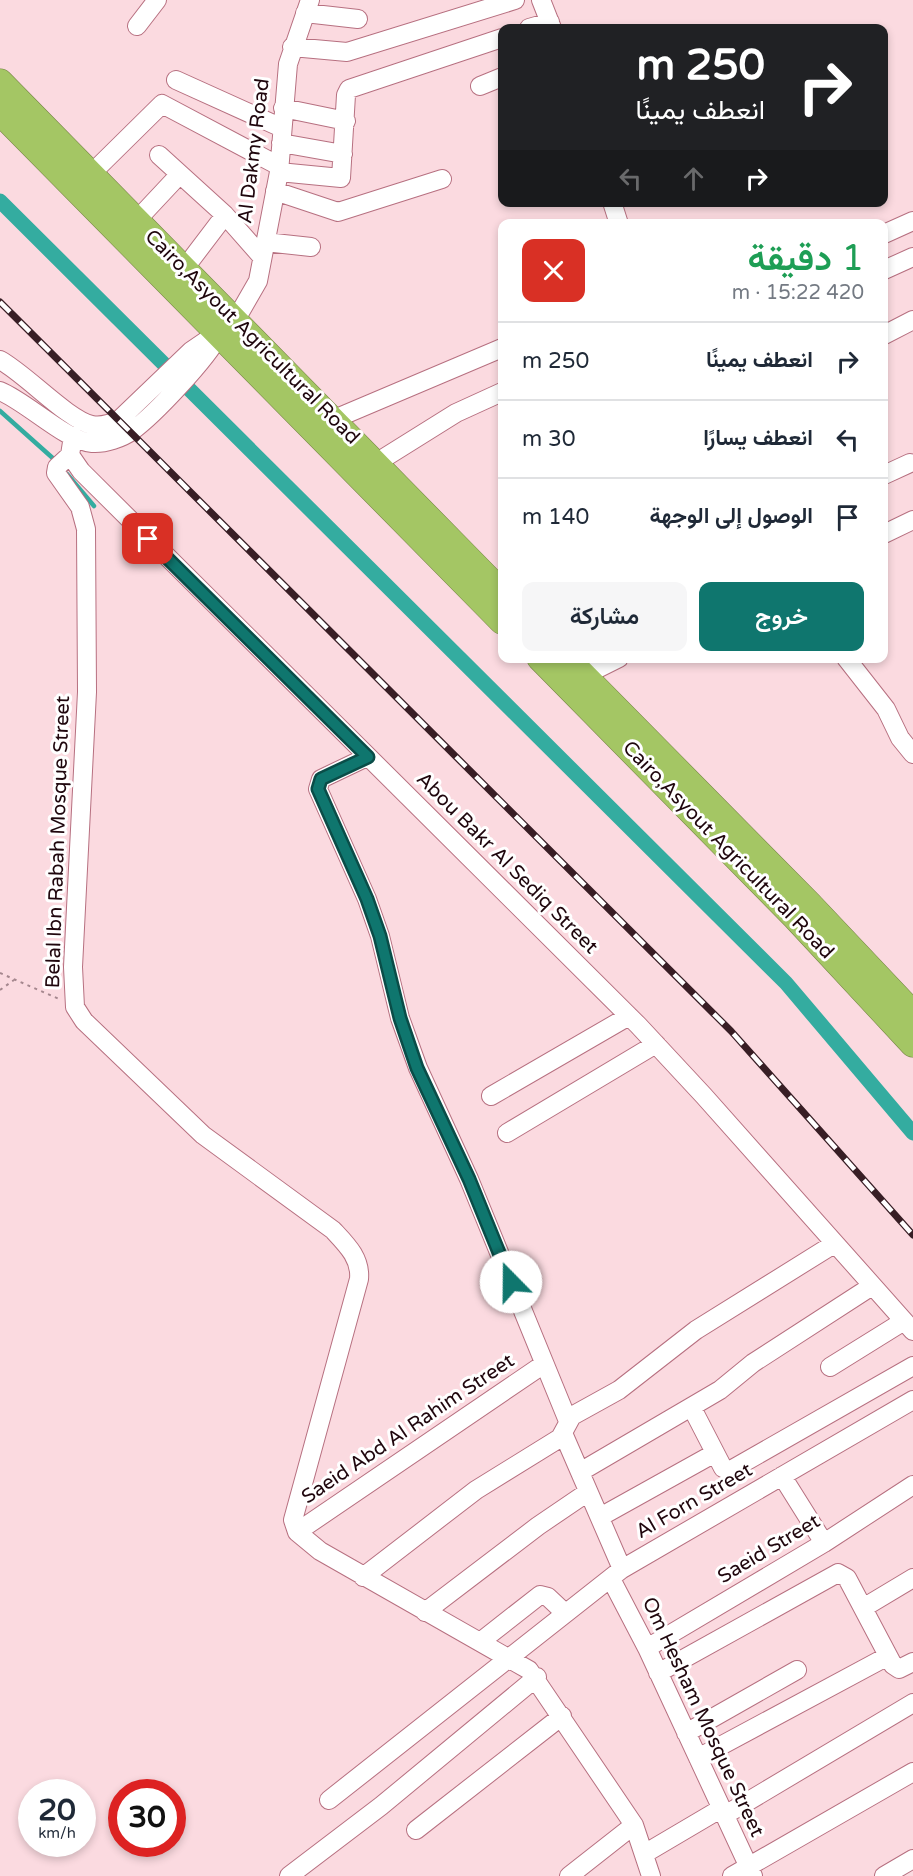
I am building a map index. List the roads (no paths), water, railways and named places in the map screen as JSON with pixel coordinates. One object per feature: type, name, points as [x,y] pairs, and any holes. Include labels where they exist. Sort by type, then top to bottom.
[{"type":"highway","name":"Cairo,Asyout Agricultural Road","points":[[0,82],[184,269],[227,328],[498,617]]},
{"type":"highway","name":"Cairo,Asyout Agricultural Road","points":[[0,112],[227,328],[332,420],[498,589]]},
{"type":"highway","name":"Cairo,Asyout Agricultural Road","points":[[551,663],[572,673],[868,980],[913,1044]]},
{"type":"highway","name":"Cairo,Asyout Agricultural Road","points":[[868,980],[913,1014]]},
{"type":"street","points":[[137,26],[157,0]]},
{"type":"street","points":[[292,47],[347,52],[515,0]]},
{"type":"street","points":[[541,0],[551,24]]},
{"type":"street","points":[[308,6],[358,19]]},
{"type":"street","name":"Al Dakmy Road","points":[[227,328],[258,281],[279,169],[283,108],[292,47],[308,6]]},
{"type":"street","points":[[91,174],[162,104],[279,169],[339,178],[343,172],[346,95],[349,89],[498,39]]},
{"type":"street","points":[[480,86],[498,79]]},
{"type":"street","points":[[176,80],[282,136],[343,154]]},
{"type":"street","points":[[283,108],[346,121]]},
{"type":"street","points":[[159,155],[264,249],[311,247]]},
{"type":"street","points":[[136,221],[180,174]]},
{"type":"street","points":[[275,191],[338,212],[442,179]]},
{"type":"street","points":[[184,269],[225,215]]},
{"type":"street","points":[[888,232],[913,221]]},
{"type":"street","points":[[888,268],[913,258]]},
{"type":"street","points":[[888,333],[913,320]]},
{"type":"street","points":[[0,391],[73,436],[92,443],[112,440],[227,328]]},
{"type":"street","points":[[332,420],[498,350]]},
{"type":"street","points":[[0,360],[15,368],[78,419],[91,425],[105,425],[134,418]]},
{"type":"street","points":[[376,463],[456,413],[498,394]]},
{"type":"street","points":[[63,461],[73,436]]},
{"type":"street","name":"Abou Bakr Al Sediq Street","points":[[63,461],[81,471],[629,1016],[909,1326]]},
{"type":"street","name":"Belal Ibn Rabah Mosque Street","points":[[63,461],[56,473],[80,507],[86,529],[87,692],[75,887],[73,967],[75,1006],[84,1021],[203,1135],[333,1230],[348,1245],[357,1261],[359,1279],[293,1520],[297,1532]]},
{"type":"street","points":[[888,473],[910,463]]},
{"type":"street","points":[[888,532],[913,520]]},
{"type":"street","points":[[572,673],[603,663]]},
{"type":"street","points":[[850,663],[886,709],[900,738],[913,754]]},
{"type":"street","name":"Om Hesham Mosque Street","points":[[368,757],[321,779],[318,789],[367,899],[380,936],[400,1018],[417,1068],[469,1179],[544,1364],[580,1473],[600,1517],[616,1574],[646,1648],[751,1872]]},
{"type":"street","points":[[491,1096],[629,1016]]},
{"type":"street","points":[[507,1133],[656,1044]]},
{"type":"street","points":[[363,1577],[476,1491],[551,1444],[566,1427],[640,1377],[696,1330],[834,1244]]},
{"type":"street","points":[[580,1473],[692,1408],[720,1390],[753,1363],[872,1286]]},
{"type":"street","points":[[830,1367],[909,1326]]},
{"type":"street","name":"Saeid Abd Al Rahim Street","points":[[297,1532],[544,1364]]},
{"type":"street","points":[[692,1408],[725,1470],[731,1471],[913,1366]]},
{"type":"street","name":"Al Forn Street","points":[[328,1800],[616,1574],[913,1400]]},
{"type":"street","points":[[600,1517],[715,1453]]},
{"type":"street","points":[[782,1476],[824,1543]]},
{"type":"street","name":"Saeid Street","points":[[646,1648],[824,1543],[913,1485]]},
{"type":"street","points":[[425,1612],[538,1526],[588,1492]]},
{"type":"street","points":[[297,1532],[307,1543],[363,1577],[509,1657],[537,1677],[634,1825],[651,1876]]},
{"type":"street","points":[[658,1673],[838,1573],[847,1578],[892,1665],[899,1669],[913,1662]]},
{"type":"street","points":[[863,1608],[913,1578]]},
{"type":"street","points":[[755,1585],[768,1611]]},
{"type":"street","points":[[480,1642],[540,1595],[548,1597],[565,1613]]},
{"type":"street","points":[[698,1758],[888,1656]]},
{"type":"street","points":[[686,1733],[797,1670]]},
{"type":"street","points":[[289,1876],[381,1806],[537,1677]]},
{"type":"street","points":[[644,1854],[913,1703]]},
{"type":"street","points":[[416,1830],[562,1716]]},
{"type":"street","points":[[732,1876],[751,1872],[913,1772]]},
{"type":"street","points":[[569,1876],[634,1825]]},
{"type":"street","points":[[884,1876],[913,1859]]},
{"type":"waterway","points":[[0,201],[786,983],[913,1133]]},
{"type":"waterway","points":[[0,411],[56,461]]},
{"type":"waterway","points":[[67,474],[94,506]]},
{"type":"railway","points":[[0,302],[731,1031],[913,1235]]}]
